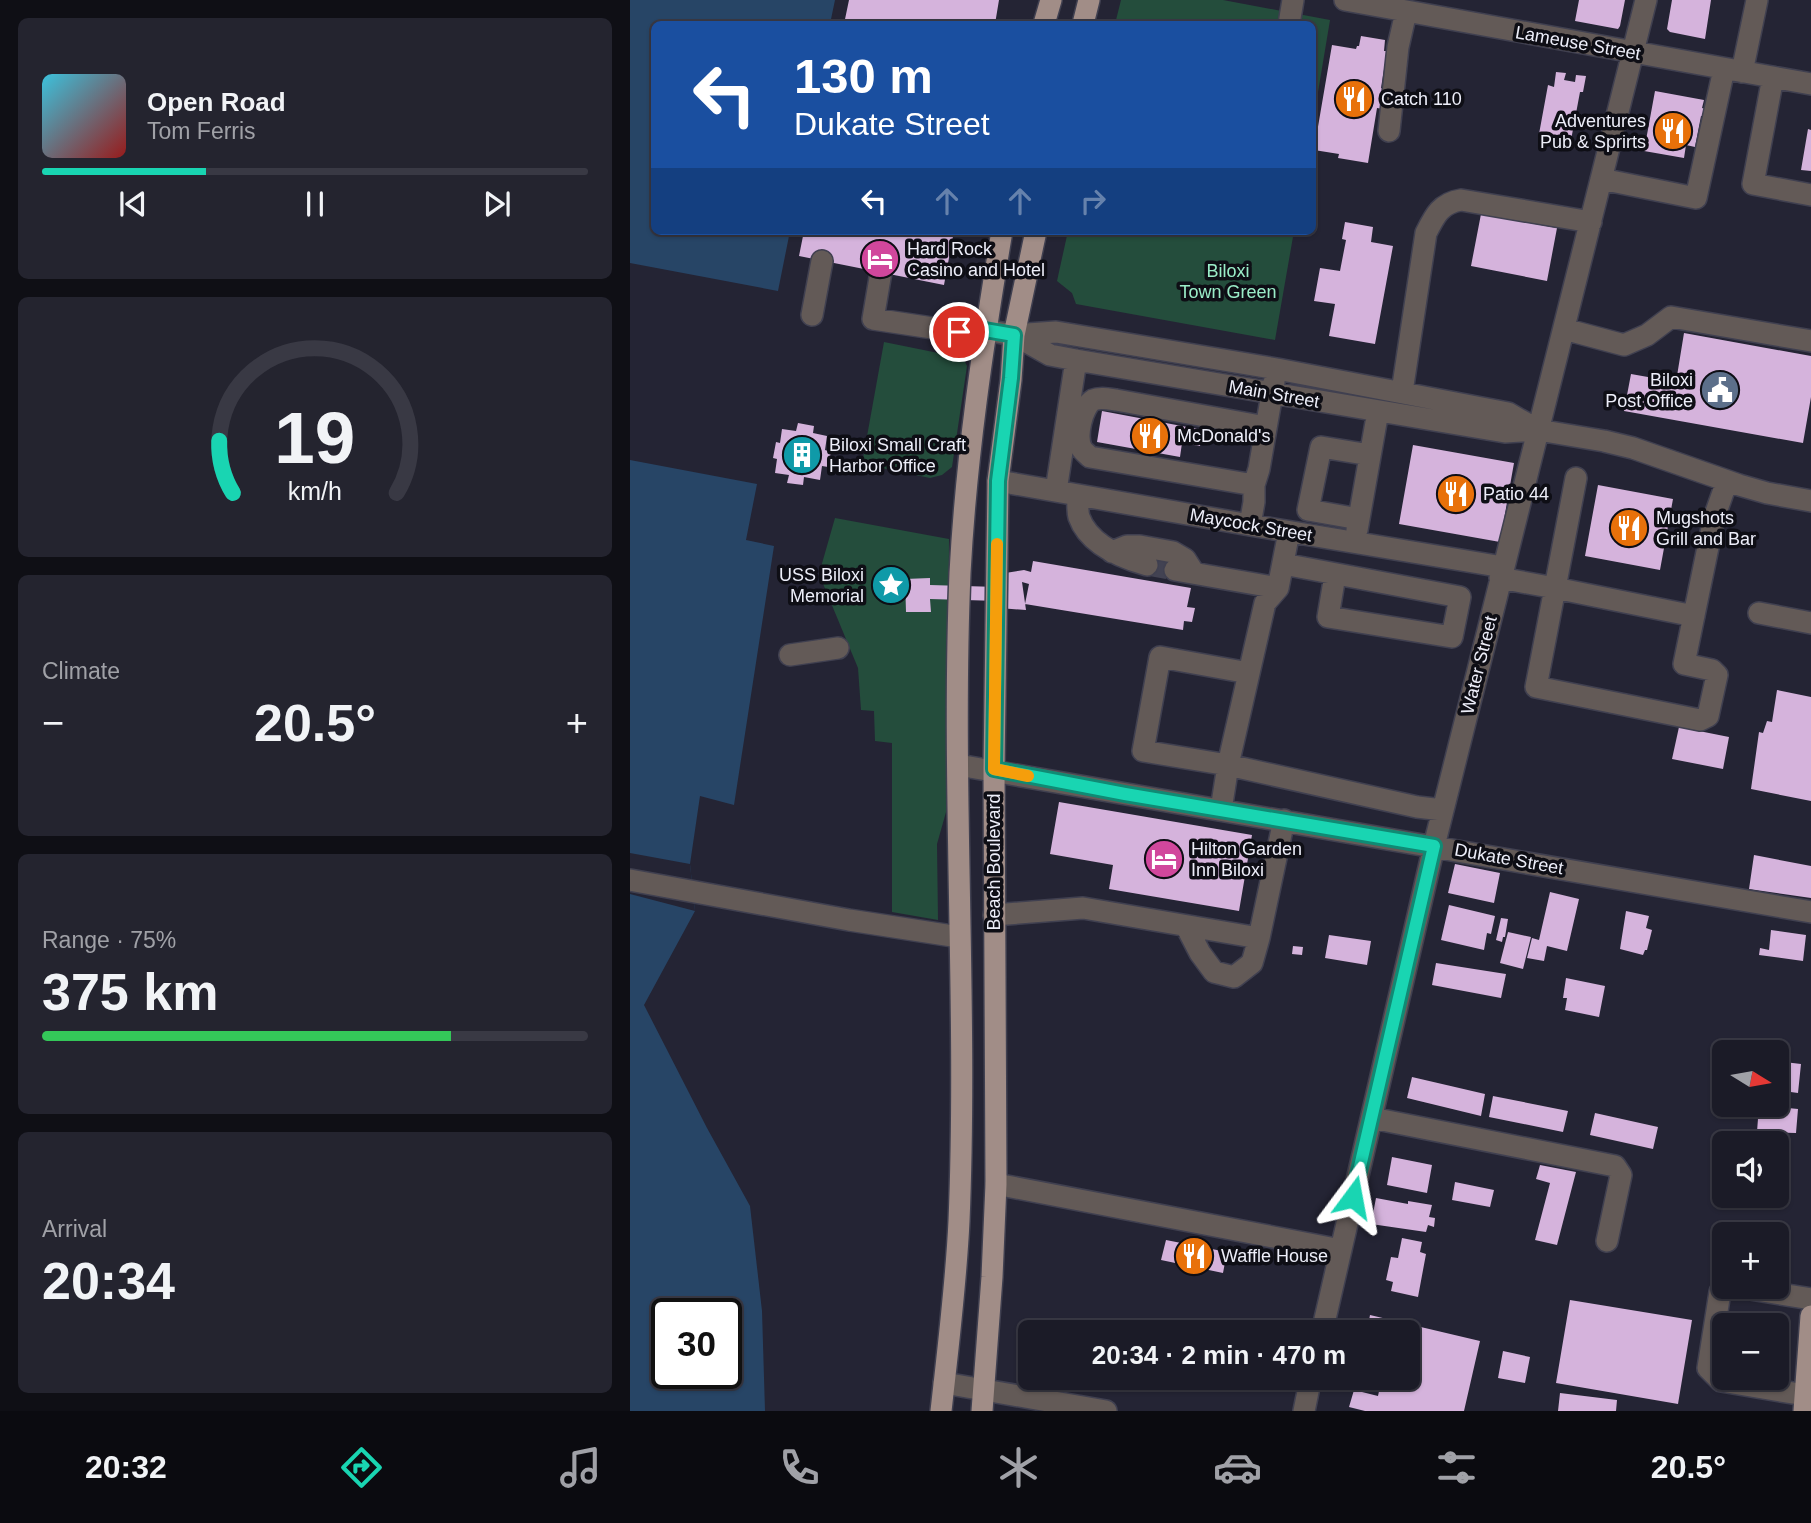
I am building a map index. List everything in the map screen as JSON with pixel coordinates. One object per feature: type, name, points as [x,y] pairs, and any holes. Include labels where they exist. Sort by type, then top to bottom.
[{"type":"main road","points":[[1045,21],[1051,0]]},
{"type":"main road","points":[[1084,21],[1089,0]]},
{"type":"main road","name":"Beach Boulevard","points":[[942,1411],[959,1223],[958,765],[961,572],[965,506],[985,330],[1001,235]]},
{"type":"main road","name":"Beach Boulevard","points":[[982,1411],[996,1184],[994,769],[998,481],[1014,335],[1035,235]]},
{"type":"main road","points":[[1805,1403],[1811,1316]]},
{"type":"street","points":[[1290,21],[1293,0]]},
{"type":"street","name":"Lameuse Street","points":[[1348,0],[1383,4],[1406,12],[1811,84]]},
{"type":"street","name":"Water Street","points":[[1325,1320],[1434,846],[1646,0]]},
{"type":"street","points":[[1601,179],[1696,198],[1757,0]]},
{"type":"street","points":[[1388,131],[1398,47],[1406,12]]},
{"type":"street","points":[[1773,77],[1753,184],[1811,195]]},
{"type":"street","points":[[1402,392],[1426,233],[1436,213],[1449,202],[1461,200],[1591,222]]},
{"type":"street","points":[[811,316],[822,261]]},
{"type":"street","name":"Main Street","points":[[881,272],[873,319],[959,332],[985,330],[1014,335],[1056,332],[1277,369],[1508,413],[1538,430]]},
{"type":"street","points":[[1563,329],[1624,345],[1647,335],[1671,317],[1811,341]]},
{"type":"street","name":"Main Street","points":[[1014,335],[1050,355],[1076,360],[1505,432],[1538,430],[1633,448],[1767,493],[1811,500]]},
{"type":"street","points":[[1073,448],[1076,360]]},
{"type":"street","points":[[1250,526],[1254,485],[1277,369]]},
{"type":"street","points":[[1056,491],[1079,436],[1083,416],[1096,398],[1266,427]]},
{"type":"street","points":[[1354,542],[1378,411]]},
{"type":"street","points":[[1359,519],[1308,510],[1321,447],[1370,454]]},
{"type":"street","points":[[1073,448],[1090,457],[1254,485]]},
{"type":"street","points":[[1576,478],[1536,687],[1700,720],[1708,716],[1717,675],[1712,670],[1684,664],[1714,518],[1727,481]]},
{"type":"street","name":"Maycock Street","points":[[998,481],[1354,542],[1502,572],[1555,588],[1694,616]]},
{"type":"street","points":[[1078,495],[1078,514],[1083,525],[1112,552],[1147,565]]},
{"type":"street","points":[[1221,810],[1228,765],[1265,603],[1278,588],[1289,532]]},
{"type":"street","points":[[1112,552],[1127,546],[1172,552],[1185,559],[1185,572],[1278,588]]},
{"type":"street","points":[[1283,564],[1460,597],[1452,637]]},
{"type":"street","points":[[1335,575],[1328,617],[1484,644]]},
{"type":"street","points":[[1759,614],[1811,623]]},
{"type":"street","points":[[790,655],[838,648]]},
{"type":"street","points":[[1249,673],[1160,657],[1143,751],[1228,765],[1404,804],[1443,810]]},
{"type":"street","name":"Dukate Street","points":[[958,765],[994,769],[1811,912]]},
{"type":"street","points":[[1186,926],[1214,972],[1234,977],[1252,962],[1284,820]]},
{"type":"street","points":[[630,880],[959,937]]},
{"type":"street","points":[[995,915],[1083,908],[1259,938]]},
{"type":"street","points":[[1372,1118],[1615,1166],[1621,1175],[1607,1241]]},
{"type":"street","points":[[996,1184],[1341,1250]]},
{"type":"street","points":[[1789,1295],[1811,1298]]},
{"type":"street","points":[[1719,1299],[1708,1368],[1721,1381],[1805,1403]]},
{"type":"street","points":[[944,1383],[1106,1411]]},
{"type":"street","points":[[1304,1411],[1308,1390]]},
{"type":"green space","points":[[1121,0],[1223,0],[1330,20],[1316,104],[1316,21],[1116,21]]},
{"type":"green space","name":"Biloxi Town Green","points":[[1067,235],[1293,235],[1275,340],[1076,304],[1072,293],[1057,281]]},
{"type":"green space","points":[[884,342],[963,358],[967,366],[952,467],[942,475],[930,478],[862,464]]},
{"type":"green space","points":[[835,518],[949,539],[948,805],[937,844],[938,920],[892,912],[892,743],[875,741],[874,711],[861,710],[858,668],[819,574]]},
{"type":"water","points":[[630,0],[835,0],[831,21],[651,21],[651,235],[789,235],[778,291],[630,263]]},
{"type":"water","points":[[630,460],[757,484],[746,540],[774,546],[734,805],[700,796],[690,864],[695,911],[644,1005],[750,1206],[762,1311],[765,1411],[630,1411]]},
{"type":"pier","points":[[630,853],[690,864],[695,911],[630,894]]},
{"type":"building","points":[[849,0],[999,0],[996,21],[845,21]]},
{"type":"building","points":[[1579,0],[1625,0],[1618,29],[1575,21]]},
{"type":"building","points":[[1672,0],[1711,0],[1705,39],[1670,32],[1667,29]]},
{"type":"building","name":"Catch 110","points":[[1361,36],[1385,40],[1384,51],[1387,51],[1381,88],[1387,89],[1383,109],[1377,108],[1368,163],[1338,158],[1339,154],[1316,150],[1332,45],[1356,49]]},
{"type":"building","points":[[1556,72],[1566,73],[1564,80],[1575,82],[1576,75],[1586,76],[1583,92],[1580,92],[1571,140],[1539,134],[1548,85],[1554,87]]},
{"type":"building","name":"Adventures Pub & Sprirts","points":[[1655,91],[1704,100],[1702,108],[1709,110],[1708,117],[1701,116],[1695,147],[1686,145],[1684,158],[1644,151]]},
{"type":"building","points":[[1808,129],[1811,130],[1811,171],[1801,170]]},
{"type":"building","points":[[1481,214],[1557,228],[1547,281],[1471,266]]},
{"type":"building","points":[[1345,222],[1373,227],[1371,242],[1393,246],[1375,344],[1329,336],[1335,304],[1314,301],[1320,268],[1340,271],[1346,240],[1342,239]]},
{"type":"building","name":"Hard Rock Casino and Hotel","points":[[803,235],[953,235],[944,285],[799,256]]},
{"type":"building","name":"Biloxi Post Office","points":[[1684,333],[1811,356],[1811,397],[1803,443],[1624,411],[1631,374],[1676,382]]},
{"type":"building","name":"McDonald's","points":[[1102,411],[1203,430],[1200,446],[1182,443],[1180,457],[1097,442]]},
{"type":"building","name":"Biloxi Small Craft Harbor Office","points":[[798,423],[814,426],[813,433],[827,436],[825,450],[831,452],[828,467],[822,466],[820,480],[804,477],[803,485],[787,483],[789,475],[775,473],[777,459],[773,458],[776,442],[780,443],[782,429],[796,431]]},
{"type":"building","name":"Patio 44","points":[[1413,445],[1514,463],[1500,542],[1399,524]]},
{"type":"building","points":[[1598,485],[1673,499],[1660,570],[1585,556]]},
{"type":"building","points":[[1033,561],[1191,588],[1187,607],[1195,608],[1192,622],[1184,621],[1183,630],[1025,604],[1026,610],[999,608],[999,601],[930,599],[931,612],[906,612],[905,579],[930,578],[930,585],[998,587],[999,574],[1024,570],[1031,572]],"holes":[[[1022,582],[1029,584],[1025,604]]]},
{"type":"building","points":[[1777,690],[1811,697],[1811,801],[1751,789],[1759,732],[1763,733],[1767,721],[1772,722]]},
{"type":"building","points":[[1679,727],[1729,737],[1723,769],[1672,759]]},
{"type":"building","name":"Hilton Garden Inn Biloxi","points":[[1059,802],[1252,835],[1239,911],[1109,889],[1113,865],[1050,854]]},
{"type":"building","points":[[1754,855],[1811,866],[1811,898],[1749,889]]},
{"type":"building","points":[[1455,864],[1500,873],[1494,903],[1448,893]]},
{"type":"building","points":[[1550,892],[1579,899],[1567,951],[1547,946],[1544,961],[1527,958],[1532,938],[1539,940]]},
{"type":"building","points":[[1449,905],[1495,916],[1491,934],[1487,933],[1484,950],[1441,940]]},
{"type":"building","points":[[1626,911],[1649,916],[1646,928],[1652,930],[1643,955],[1620,949]]},
{"type":"building","points":[[1501,918],[1508,919],[1502,942],[1496,940]]},
{"type":"building","points":[[1771,930],[1806,935],[1803,961],[1759,955],[1760,948],[1769,950]]},
{"type":"building","points":[[1508,932],[1531,937],[1523,969],[1500,963]]},
{"type":"building","points":[[1329,935],[1371,941],[1367,965],[1325,958]]},
{"type":"building","points":[[1293,946],[1303,947],[1302,955],[1292,954]]},
{"type":"building","points":[[1436,963],[1506,974],[1501,998],[1432,985]]},
{"type":"building","points":[[1566,978],[1605,986],[1599,1017],[1565,1010],[1567,998],[1563,998]]},
{"type":"building","points":[[1789,1063],[1801,1064],[1798,1093],[1789,1092]]},
{"type":"building","points":[[1412,1077],[1485,1094],[1481,1116],[1407,1098]]},
{"type":"building","points":[[1493,1096],[1568,1111],[1563,1132],[1489,1117]]},
{"type":"building","points":[[1789,1108],[1798,1109],[1796,1133],[1757,1131],[1758,1117],[1789,1117]]},
{"type":"building","points":[[1595,1113],[1658,1127],[1653,1149],[1590,1135]]},
{"type":"building","points":[[1392,1157],[1432,1165],[1427,1193],[1387,1185]]},
{"type":"building","points":[[1540,1165],[1576,1172],[1557,1245],[1535,1240],[1550,1183],[1536,1179]]},
{"type":"building","points":[[1455,1182],[1494,1190],[1490,1207],[1452,1200]]},
{"type":"building","points":[[1376,1198],[1432,1205],[1429,1217],[1435,1218],[1434,1227],[1428,1225],[1426,1232],[1371,1224]]},
{"type":"building","points":[[1402,1238],[1422,1242],[1420,1252],[1426,1254],[1418,1297],[1391,1291],[1393,1282],[1386,1280],[1391,1257],[1398,1258]]},
{"type":"building","name":"Waffle House","points":[[1166,1240],[1227,1252],[1223,1273],[1161,1260]]},
{"type":"building","points":[[1570,1300],[1692,1320],[1678,1404],[1556,1383]]},
{"type":"building","points":[[1370,1315],[1391,1320],[1369,1320]]},
{"type":"building","points":[[1420,1327],[1480,1341],[1464,1411],[1365,1411],[1349,1407],[1354,1390],[1378,1396],[1379,1390],[1420,1390]]},
{"type":"building","points":[[1503,1351],[1530,1357],[1525,1383],[1498,1378]]},
{"type":"building","points":[[1560,1393],[1617,1400],[1616,1411],[1558,1411]]},
{"type":"tunnel","points":[[1147,565],[1175,570]]},
{"type":"slow traffic","points":[[997,544],[994,769],[1028,776]]},
{"type":"place","name":"Catch 110","points":[[1354,99]]},
{"type":"place","name":"Adventures Pub & Sprirts","points":[[1673,131]]},
{"type":"place","name":"Hard Rock Casino and Hotel","points":[[880,259]]},
{"type":"place","name":"Biloxi Post Office","points":[[1720,390]]},
{"type":"place","name":"McDonald's","points":[[1150,436]]},
{"type":"place","name":"Biloxi Small Craft Harbor Office","points":[[802,455]]},
{"type":"place","name":"Patio 44","points":[[1456,494]]},
{"type":"place","name":"Mugshots Grill and Bar","points":[[1629,528]]},
{"type":"place","name":"USS Biloxi Memorial","points":[[891,585]]},
{"type":"place","name":"Hilton Garden Inn Biloxi","points":[[1164,859]]},
{"type":"place","name":"Waffle House","points":[[1194,1256]]},
{"type":"route","points":[[959,332],[985,330],[1014,335],[998,481],[994,769],[1434,846],[1353,1197]]}]
